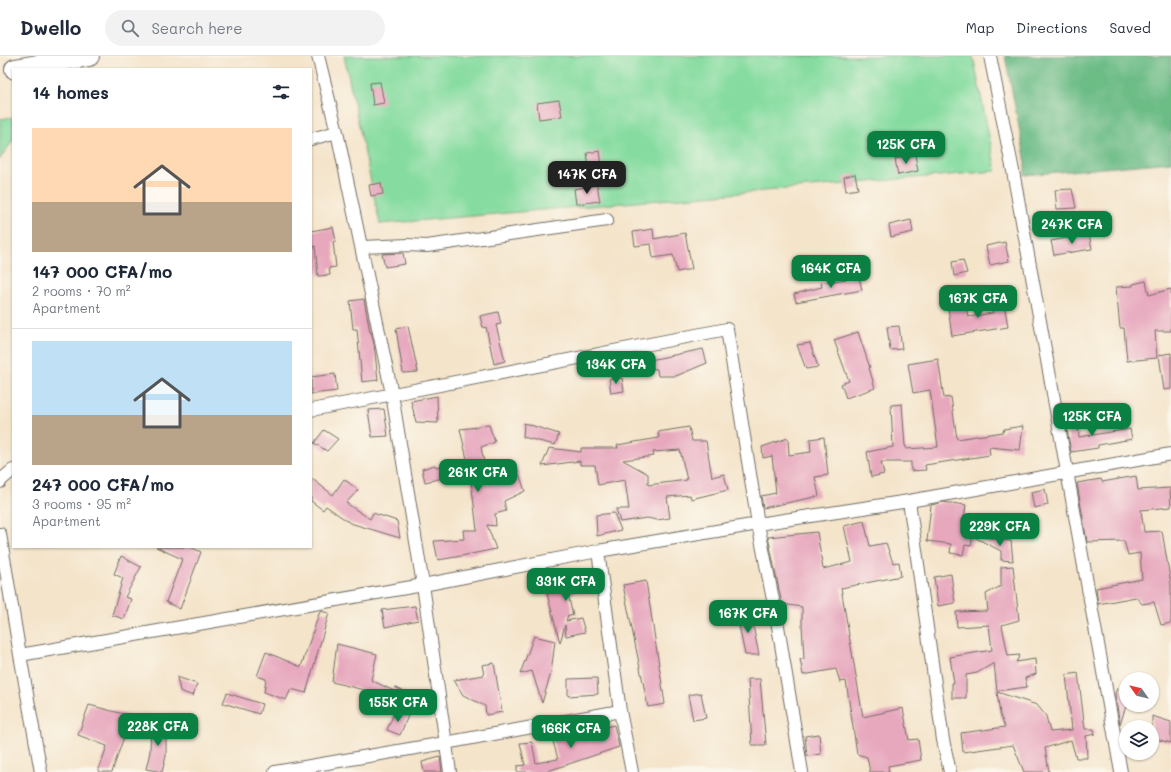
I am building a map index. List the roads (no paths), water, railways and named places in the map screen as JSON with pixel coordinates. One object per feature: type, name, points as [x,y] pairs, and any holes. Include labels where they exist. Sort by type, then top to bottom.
[{"type":"highway","points":[[20,68],[89,56]]},
{"type":"highway","points":[[0,72],[12,69]]},
{"type":"street","points":[[318,56],[337,132],[392,394],[424,585],[450,772]]},
{"type":"street","points":[[990,56],[1013,171],[1121,772]]},
{"type":"street","points":[[312,139],[337,132]]},
{"type":"street","points":[[362,247],[434,245],[607,220]]},
{"type":"street","points":[[312,410],[727,329],[758,524],[777,620],[802,772]]},
{"type":"street","points":[[20,655],[424,585],[598,551],[758,524],[909,501],[1171,454]]},
{"type":"street","points":[[0,482],[12,471]]},
{"type":"street","points":[[909,501],[943,740],[950,772]]},
{"type":"street","points":[[0,534],[41,772]]},
{"type":"street","points":[[598,551],[620,711],[632,772]]},
{"type":"street","points":[[275,772],[620,711]]}]
